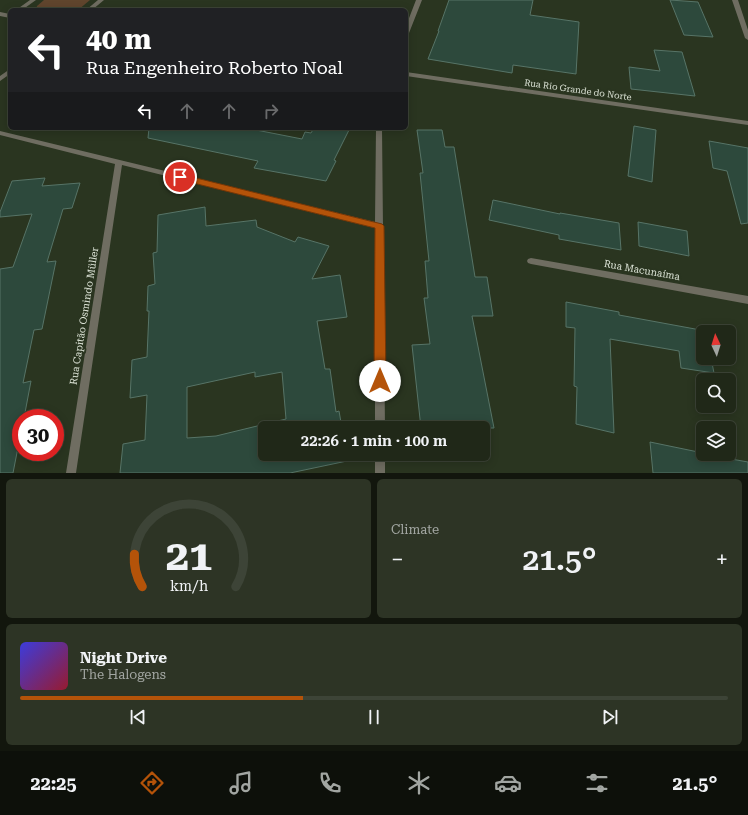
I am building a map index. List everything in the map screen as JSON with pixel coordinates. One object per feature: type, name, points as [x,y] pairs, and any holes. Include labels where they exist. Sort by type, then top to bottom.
[{"type":"street","points":[[22,8],[33,0]]},
{"type":"street","points":[[92,8],[101,0]]},
{"type":"street","points":[[408,28],[420,0]]},
{"type":"street","points":[[734,0],[748,38]]},
{"type":"street","name":"Rua Rio Grande do Norte","points":[[408,74],[748,123]]},
{"type":"street","points":[[379,130],[380,421]]},
{"type":"street","points":[[0,133],[379,226]]},
{"type":"street","name":"Rua Capitão Osmindo Müller","points":[[71,473],[119,162]]},
{"type":"street","name":"Rua Macunaíma","points":[[532,261],[748,300]]},
{"type":"street","points":[[380,461],[380,473]]},
{"type":"shaded area","points":[[44,0],[90,0],[80,8],[36,8]]},
{"type":"building","points":[[449,0],[533,0],[530,15],[579,22],[576,74],[513,65],[512,73],[428,59]]},
{"type":"building","points":[[670,0],[698,2],[713,37],[684,35]]},
{"type":"building","points":[[654,50],[682,52],[695,96],[631,89],[629,67],[660,71]]},
{"type":"building","points":[[634,126],[656,130],[652,182],[628,176]]},
{"type":"building","points":[[149,130],[256,130],[302,139],[305,132],[311,133],[313,130],[349,130],[334,160],[336,161],[326,181],[254,168],[258,161],[148,138]]},
{"type":"building","points":[[417,130],[442,130],[445,147],[454,147],[475,277],[487,277],[493,316],[472,316],[494,428],[490,428],[490,421],[420,421],[412,345],[430,344],[424,298],[428,298],[425,261],[429,261],[420,173],[423,173]]},
{"type":"building","points":[[709,141],[748,148],[748,223],[741,224],[727,171],[713,168]]},
{"type":"building","points":[[45,178],[42,186],[80,183],[72,208],[63,209],[47,262],[56,261],[42,329],[34,330],[23,383],[31,381],[26,409],[12,409],[12,461],[15,461],[13,473],[0,473],[0,269],[13,267],[32,214],[0,217],[0,212],[12,181]]},
{"type":"building","points":[[493,200],[560,214],[619,223],[621,250],[559,239],[559,235],[489,220]]},
{"type":"building","points":[[205,207],[206,226],[256,220],[257,227],[295,242],[298,237],[329,246],[312,279],[340,275],[347,317],[317,321],[325,369],[330,369],[336,412],[339,411],[341,421],[278,421],[286,419],[282,372],[255,377],[255,372],[187,387],[187,438],[216,436],[258,426],[258,461],[347,461],[290,473],[120,473],[123,444],[145,440],[147,395],[130,398],[132,360],[147,357],[149,311],[147,311],[148,286],[155,284],[153,253],[157,252],[158,215]]},
{"type":"building","points":[[638,222],[687,231],[689,256],[639,246]]},
{"type":"building","points":[[566,302],[619,312],[619,315],[696,329],[696,365],[712,365],[714,373],[681,368],[679,351],[610,339],[614,433],[576,424],[577,387],[574,386],[575,328],[566,327]]},
{"type":"building","points":[[650,442],[696,452],[696,461],[736,460],[748,462],[748,473],[653,473]]},
{"type":"route","points":[[180,177],[379,226],[380,381]]}]
